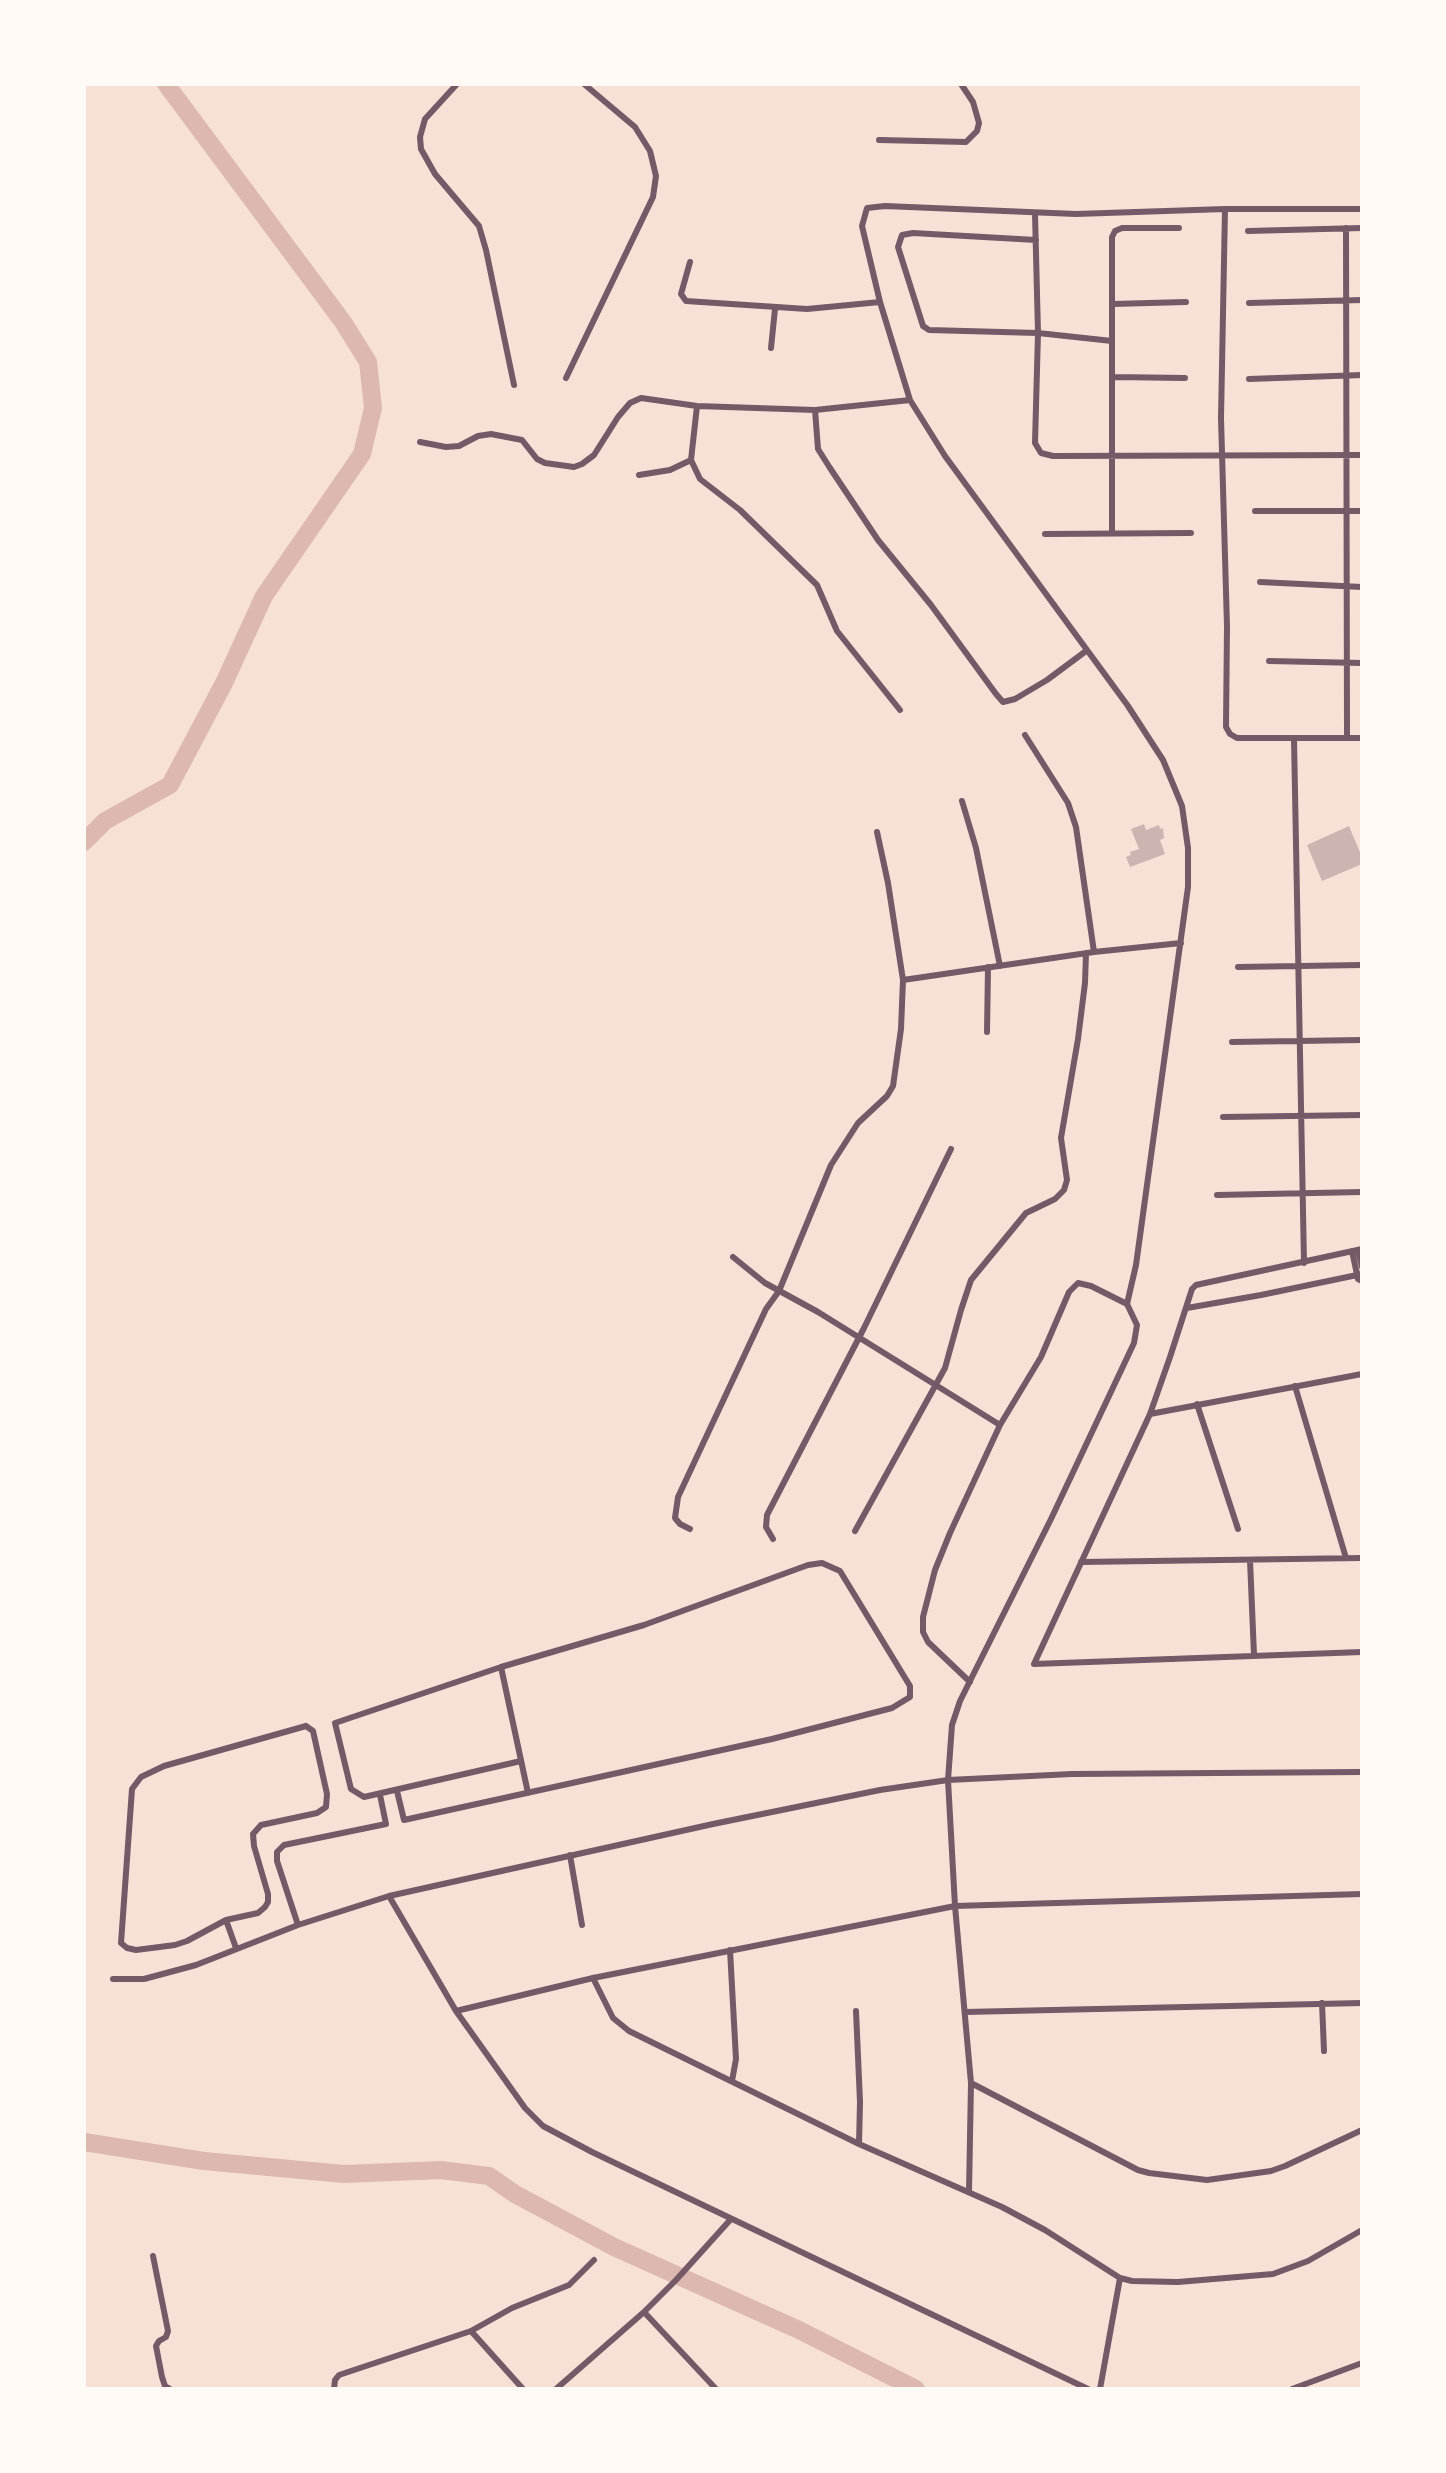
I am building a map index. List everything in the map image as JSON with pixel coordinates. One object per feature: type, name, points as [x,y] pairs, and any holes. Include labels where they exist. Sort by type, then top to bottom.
[{"type":"street","points":[[457,84],[425,119],[420,137],[421,149],[435,174],[479,226],[514,385]]},
{"type":"street","points":[[879,140],[966,142],[977,131],[979,123],[973,102],[961,84]]},
{"type":"street","points":[[566,378],[653,197],[656,176],[650,151],[635,127],[588,85]]},
{"type":"street","points":[[1127,1304],[1136,1265],[1188,887],[1188,848],[1182,806],[1163,760],[1128,706],[945,456],[910,400],[880,302],[862,226],[867,208],[894,206],[1035,214],[1362,209]]},
{"type":"street","points":[[1225,209],[1222,457],[1227,626],[1226,727],[1237,738],[1362,738]]},
{"type":"street","points":[[1035,214],[1038,333],[1035,443],[1041,453],[1053,456],[1362,455]]},
{"type":"street","points":[[1112,532],[1112,237],[1115,231],[1122,228],[1179,228]]},
{"type":"street","points":[[1346,228],[1347,738]]},
{"type":"street","points":[[1248,231],[1362,228]]},
{"type":"street","points":[[1036,240],[928,233],[902,235],[898,247],[923,326],[929,330],[1038,333],[1112,341]]},
{"type":"street","points":[[690,262],[681,294],[686,301],[775,309],[880,302]]},
{"type":"street","points":[[1249,303],[1362,300]]},
{"type":"street","points":[[1113,304],[1186,302]]},
{"type":"street","points":[[771,348],[775,309]]},
{"type":"street","points":[[1249,379],[1362,375]]},
{"type":"street","points":[[1113,377],[1185,378]]},
{"type":"street","points":[[420,442],[459,446],[478,436],[501,435],[522,440],[537,459],[545,463],[574,467],[594,455],[618,417],[630,403],[641,398],[697,406],[815,410],[910,400]]},
{"type":"street","points":[[697,406],[691,460],[700,479],[740,510],[817,585],[837,631],[900,710]]},
{"type":"street","points":[[815,410],[818,449],[830,468],[878,540],[1003,702],[1015,699],[1088,654]]},
{"type":"street","points":[[639,475],[670,470],[691,460]]},
{"type":"street","points":[[1255,511],[1362,511]]},
{"type":"street","points":[[1045,534],[1191,533]]},
{"type":"street","points":[[1260,582],[1362,587]]},
{"type":"street","points":[[1269,661],[1362,663]]},
{"type":"street","points":[[855,1531],[951,1353],[971,1280],[1026,1213],[1055,1199],[1064,1190],[1067,1180],[1061,1138],[1092,949],[1076,827],[1068,803],[1025,735]]},
{"type":"street","points":[[1294,739],[1304,1263]]},
{"type":"street","points":[[962,801],[976,848],[999,961]]},
{"type":"street","points":[[690,1529],[675,1518],[678,1497],[766,1309],[779,1291],[831,1165],[858,1123],[887,1096],[893,1086],[901,1029],[902,973],[877,832]]},
{"type":"street","points":[[902,973],[988,967],[999,961],[1092,949],[1181,943]]},
{"type":"street","points":[[1238,967],[1362,965]]},
{"type":"street","points":[[987,1032],[988,967]]},
{"type":"street","points":[[1232,1042],[1362,1040]]},
{"type":"street","points":[[1223,1117],[1362,1115]]},
{"type":"street","points":[[773,1539],[766,1527],[767,1515],[860,1337],[951,1149]]},
{"type":"street","points":[[1217,1195],[1362,1192]]},
{"type":"street","points":[[1357,1250],[1196,1285],[1192,1289],[1150,1414],[1034,1664],[1362,1652]]},
{"type":"street","points":[[1357,1250],[1362,1267]]},
{"type":"street","points":[[1187,1308],[1360,1276],[1357,1250]]},
{"type":"street","points":[[733,1257],[765,1283],[860,1337],[1000,1425]]},
{"type":"street","points":[[969,2192],[971,2083],[955,1906],[948,1780],[952,1725],[960,1701],[970,1682],[1134,1343],[1137,1325],[1127,1304],[1091,1286],[1078,1283],[1069,1292],[1041,1357],[1000,1425],[935,1570],[922,1627],[928,1642],[970,1682]]},
{"type":"street","points":[[1150,1414],[1362,1374]]},
{"type":"street","points":[[1295,1386],[1346,1558]]},
{"type":"street","points":[[1197,1404],[1238,1529]]},
{"type":"street","points":[[1081,1562],[1362,1558]]},
{"type":"street","points":[[1250,1560],[1254,1655]]},
{"type":"street","points":[[397,1791],[404,1820],[772,1739],[892,1708],[910,1697],[910,1686],[840,1571],[822,1563],[808,1565],[644,1625],[501,1667],[335,1723],[351,1789],[364,1797],[521,1761]]},
{"type":"street","points":[[501,1667],[528,1793]]},
{"type":"street","points":[[306,1726],[313,1731],[327,1794],[326,1807],[317,1813],[261,1825],[253,1834],[268,1902],[258,1913],[226,1920],[175,1945],[136,1950],[121,1943],[132,1789],[141,1777],[164,1766],[306,1726]]},
{"type":"street","points":[[113,1979],[144,1979],[196,1965],[298,1925],[389,1896],[880,1790],[948,1780],[1072,1774],[1362,1772]]},
{"type":"street","points":[[298,1925],[277,1861],[277,1852],[284,1845],[386,1824],[380,1795]]},
{"type":"street","points":[[570,1855],[582,1925]]},
{"type":"street","points":[[456,2011],[593,1978],[955,1906],[1362,1894]]},
{"type":"street","points":[[389,1896],[456,2011],[525,2108],[543,2126],[1088,2389]]},
{"type":"street","points":[[226,1920],[236,1948]]},
{"type":"street","points":[[730,1950],[736,2059],[732,2081]]},
{"type":"street","points":[[593,1978],[613,2018],[629,2031],[859,2144],[969,2192],[1045,2230],[1120,2278],[1178,2282],[1273,2274],[1308,2261],[1362,2230]]},
{"type":"street","points":[[1322,2003],[1324,2051]]},
{"type":"street","points":[[965,2012],[1362,2003]]},
{"type":"street","points":[[856,2011],[859,2144]]},
{"type":"street","points":[[971,2083],[1138,2170],[1178,2177],[1207,2180],[1271,2171],[1362,2130]]},
{"type":"street","points":[[556,2389],[644,2312],[731,2219]]},
{"type":"street","points":[[153,2256],[168,2331],[156,2346],[162,2377],[165,2386],[170,2389]]},
{"type":"street","points":[[334,2389],[339,2375],[471,2331],[512,2308],[569,2285],[594,2260]]},
{"type":"street","points":[[1100,2389],[1120,2278]]},
{"type":"street","points":[[644,2312],[716,2389]]},
{"type":"street","points":[[471,2331],[523,2389]]},
{"type":"street","points":[[1292,2389],[1362,2363]]},
{"type":"building","points":[[1144,824],[1146,830],[1159,825],[1160,829],[1163,828],[1164,838],[1160,840],[1165,854],[1130,867],[1126,857],[1139,849],[1131,829]]},
{"type":"building","points":[[1349,826],[1362,864],[1322,881],[1307,845]]},
{"type":"waterway","points":[[84,842],[105,821],[170,785],[224,683],[264,596],[362,454],[373,408],[368,362],[343,322],[166,84]]},
{"type":"waterway","points":[[84,2142],[204,2161],[344,2174],[441,2170],[489,2176],[515,2194],[614,2247],[799,2330],[916,2389]]}]
